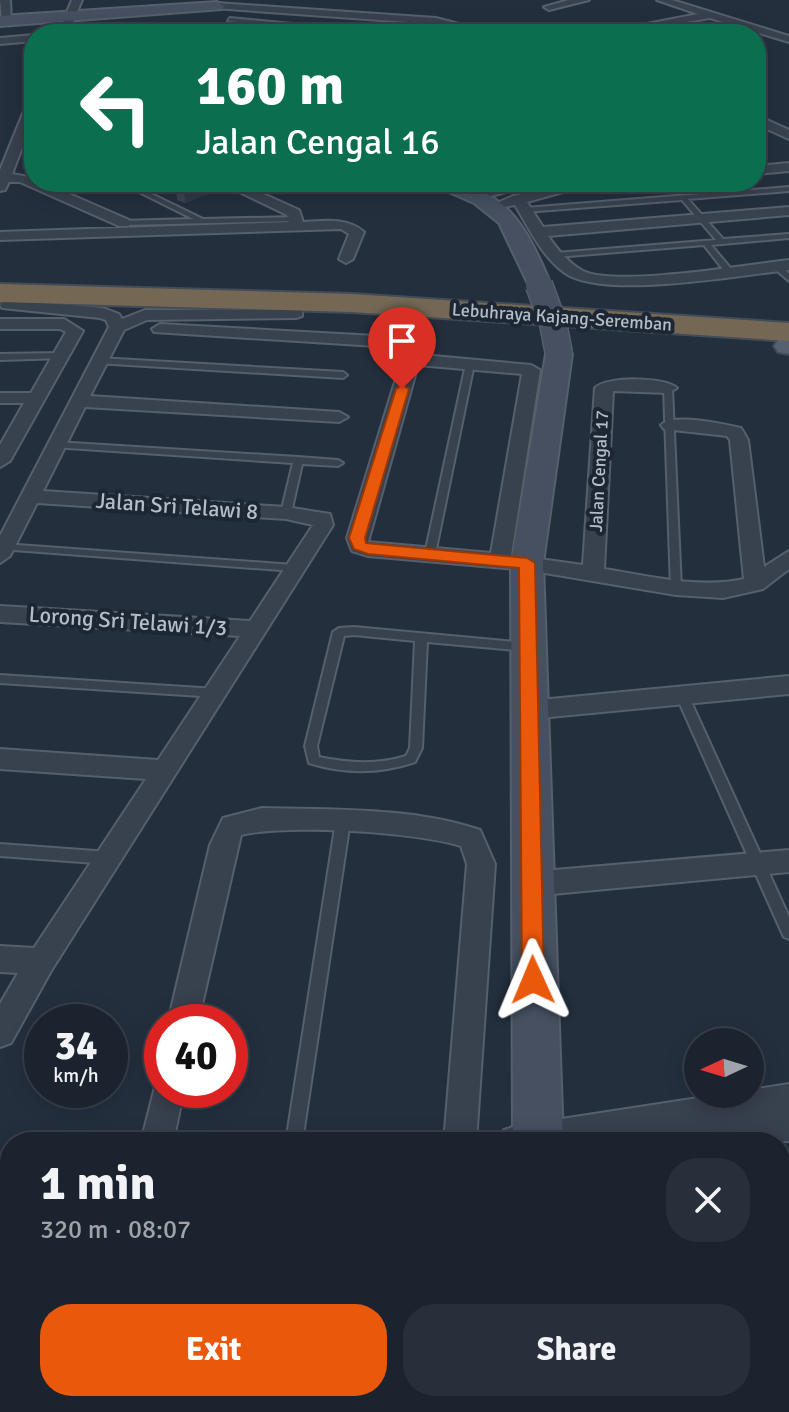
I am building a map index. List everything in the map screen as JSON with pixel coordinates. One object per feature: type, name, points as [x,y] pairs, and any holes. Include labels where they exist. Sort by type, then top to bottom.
[{"type":"highway","name":"Lebuhraya Kajang-Seremban","points":[[2,307],[352,303],[789,332]]},
{"type":"highway","name":"Lebuhraya Kajang-Seremban","points":[[2,307],[296,313],[789,346]]},
{"type":"street","points":[[5,0],[3,21],[74,8],[209,8],[448,24]]},
{"type":"street","points":[[549,7],[584,0]]},
{"type":"street","points":[[662,0],[737,24]]},
{"type":"street","points":[[665,24],[709,16]]},
{"type":"street","points":[[766,32],[789,39]]},
{"type":"street","points":[[0,41],[24,39]]},
{"type":"street","points":[[24,124],[2,182],[24,178]]},
{"type":"street","points":[[766,124],[789,135]]},
{"type":"street","points":[[767,140],[789,135]]},
{"type":"street","points":[[10,157],[24,153]]},
{"type":"street","points":[[766,169],[789,167]]},
{"type":"street","points":[[59,192],[124,223]]},
{"type":"street","points":[[250,192],[294,213],[297,223]]},
{"type":"street","points":[[464,192],[487,202],[508,218],[539,285],[553,323],[559,354],[556,385],[513,562]]},
{"type":"street","points":[[487,202],[520,194],[561,263],[581,276],[612,282],[783,265]]},
{"type":"street","points":[[540,232],[789,211]]},
{"type":"street","points":[[0,236],[297,223],[343,225],[357,232],[346,259]]},
{"type":"street","points":[[2,307],[103,313],[113,317],[117,327]]},
{"type":"street","points":[[0,461],[75,331],[64,324],[2,307]]},
{"type":"street","points":[[2,552],[117,327],[145,315],[296,313]]},
{"type":"street","points":[[117,327],[376,341]]},
{"type":"street","points":[[530,1132],[528,647],[513,562],[531,370],[411,359],[357,538],[359,546],[513,562],[676,588],[723,591],[755,584],[789,558]]},
{"type":"street","name":"Jalan Cengal 17","points":[[593,573],[604,388],[613,384],[668,388]]},
{"type":"street","points":[[0,398],[36,398]]},
{"type":"street","points":[[79,401],[339,417]]},
{"type":"street","points":[[670,425],[734,432],[739,440],[755,584]]},
{"type":"street","name":"Jalan Sri Telawi 8","points":[[30,496],[323,518],[323,525],[294,568]]},
{"type":"street","points":[[0,1033],[41,962],[294,568]]},
{"type":"street","name":"Lorong Sri Telawi 1/3","points":[[0,614],[256,629]]},
{"type":"street","points":[[529,710],[789,685]]},
{"type":"street","points":[[0,759],[164,770]]},
{"type":"street","points":[[187,1004],[223,845],[232,826],[262,819],[343,821],[444,830],[471,838],[481,864],[461,1132]]},
{"type":"street","points":[[531,884],[789,861]]},
{"type":"street","points":[[0,959],[41,962]]},
{"type":"street","points":[[622,1132],[789,1100]]},
{"type":"street","points":[[159,1132],[164,1108]]},
{"type":"lane","points":[[230,20],[262,24]]},
{"type":"lane","points":[[766,191],[789,189]]},
{"type":"lane","points":[[143,192],[203,221]]},
{"type":"lane","points":[[520,194],[683,197],[749,192]]},
{"type":"lane","points":[[683,197],[721,241]]},
{"type":"lane","points":[[124,223],[297,223]]},
{"type":"lane","points":[[556,255],[789,236]]},
{"type":"lane","points":[[706,243],[728,270]]},
{"type":"lane","points":[[783,265],[789,279]]},
{"type":"lane","points":[[0,357],[60,356]]},
{"type":"lane","points":[[99,361],[343,375]]},
{"type":"lane","points":[[430,554],[470,364]]},
{"type":"lane","points":[[668,388],[676,588]]},
{"type":"lane","points":[[56,445],[338,463]]},
{"type":"lane","points":[[286,513],[298,460]]},
{"type":"lane","points":[[2,552],[294,568]]},
{"type":"lane","points":[[421,638],[416,748],[411,759],[399,764],[329,764],[313,760],[311,746],[339,632],[421,638],[528,647]]},
{"type":"lane","points":[[0,679],[216,693]]},
{"type":"lane","points":[[682,695],[789,933]]},
{"type":"lane","points":[[296,1132],[343,821]]},
{"type":"lane","points":[[0,850],[109,858]]},
{"type":"route","points":[[402,389],[357,538],[359,546],[527,563],[533,980]]}]
